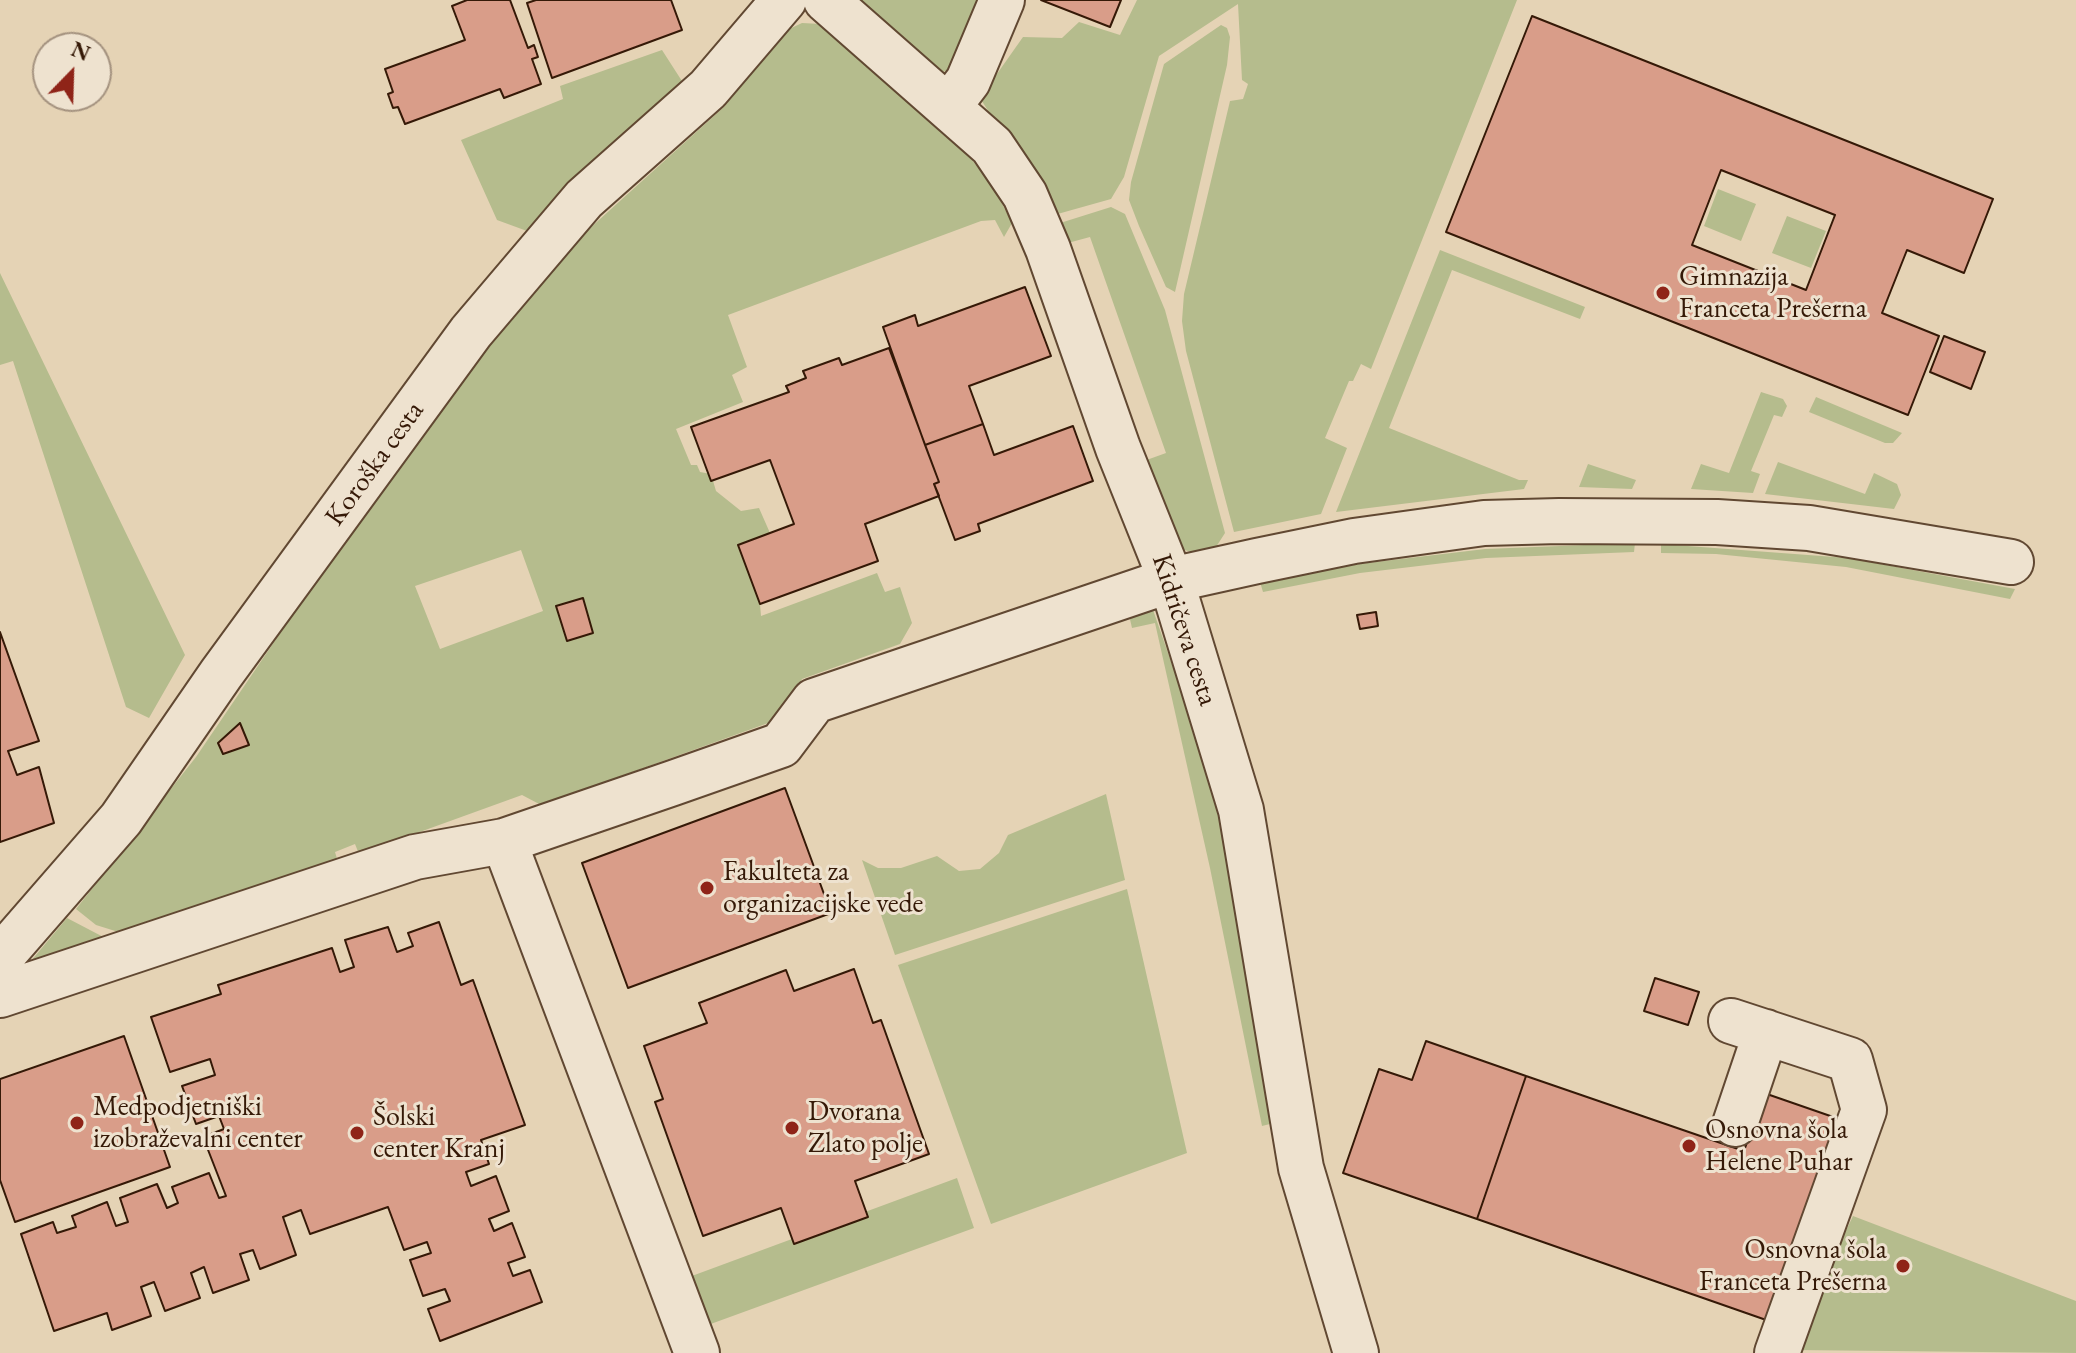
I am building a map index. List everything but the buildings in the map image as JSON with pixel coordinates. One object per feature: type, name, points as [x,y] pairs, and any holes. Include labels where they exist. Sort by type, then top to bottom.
[{"type":"street","name":"Koroška cesta","points":[[0,958],[121,819],[221,674],[471,332],[584,199],[708,89],[784,0]]},
{"type":"street","name":"Kidričeva cesta","points":[[826,0],[992,146],[1025,195],[1048,249],[1118,448],[1171,580],[1241,810],[1301,1168],[1356,1353]]},
{"type":"street","points":[[949,106],[968,81],[1002,0]]},
{"type":"street","points":[[0,995],[415,857],[504,841],[781,745],[814,701],[1171,580],[1354,541],[1484,523],[1559,521],[1717,522],[1809,528],[2011,562]]},
{"type":"street","points":[[504,841],[697,1353]]},
{"type":"street","points":[[1735,1124],[1748,1026],[1850,1060],[1864,1110],[1777,1353]]},
{"type":"green space","points":[[855,0],[987,0],[955,68],[943,72]]},
{"type":"green space","points":[[1137,0],[1517,0],[1371,369],[1361,364],[1353,381],[1349,381],[1325,438],[1347,448],[1321,514],[1234,532],[1186,351],[1182,321],[1184,294],[1230,101],[1243,99],[1248,84],[1242,80],[1238,4],[1159,56],[1124,177],[1111,199],[1054,215],[980,98],[1023,37],[1062,38],[1079,22],[1120,35]]},
{"type":"green space","points":[[802,23],[821,24],[957,141],[994,188],[1012,223],[1004,237],[995,220],[981,221],[728,315],[747,367],[732,375],[743,402],[676,429],[691,465],[697,465],[700,472],[711,474],[716,491],[741,511],[759,508],[770,533],[739,545],[760,604],[761,616],[877,573],[885,592],[900,587],[912,623],[900,644],[802,679],[782,718],[541,805],[522,795],[359,854],[355,844],[335,852],[338,862],[128,935],[96,925],[76,909],[196,757],[323,570],[500,324],[547,267],[725,106],[783,32]],"holes":[[[521,550],[543,611],[440,649],[415,586]],[[556,606],[593,633],[567,641]],[[240,724],[249,745],[223,754]]]},
{"type":"green space","points":[[1221,25],[1227,28],[1230,37],[1227,65],[1175,292],[1166,287],[1139,226],[1129,200],[1131,182],[1164,64]]},
{"type":"green space","points":[[662,50],[689,92],[527,231],[497,220],[461,140],[563,99],[560,86]]},
{"type":"green space","points":[[1718,189],[1756,204],[1741,241],[1704,226]]},
{"type":"green space","points":[[1111,207],[1125,214],[1165,310],[1225,533],[1216,547],[1196,554],[1182,549],[1141,462],[1166,453],[1090,237],[1064,244],[1057,224]]},
{"type":"green space","points":[[1787,216],[1826,231],[1811,268],[1772,253]]},
{"type":"green space","points":[[1440,250],[1585,307],[1580,319],[1452,270],[1389,428],[1519,480],[1528,480],[1524,489],[1336,512]]},
{"type":"green space","points":[[0,273],[185,655],[149,718],[126,707],[13,361],[0,365]]},
{"type":"green space","points":[[1761,392],[1783,399],[1787,406],[1782,417],[1774,415],[1751,471],[1760,474],[1753,493],[1691,489],[1701,464],[1729,473]]},
{"type":"green space","points":[[1816,397],[1902,433],[1893,443],[1885,443],[1809,412]]},
{"type":"green space","points":[[1778,462],[1865,494],[1874,473],[1897,484],[1901,495],[1894,509],[1765,494]]},
{"type":"green space","points":[[1588,464],[1636,480],[1632,489],[1579,487]]},
{"type":"green space","points":[[1635,543],[1634,552],[1486,558],[1360,573],[1263,592],[1260,582],[1359,564],[1485,549]]},
{"type":"green space","points":[[1661,544],[1848,558],[2015,589],[2010,599],[1846,567],[1716,554],[1661,553]]},
{"type":"green space","points":[[1145,606],[1153,610],[1196,733],[1227,843],[1271,1116],[1270,1124],[1262,1126],[1210,868],[1155,623],[1132,628],[1129,615]]},
{"type":"green space","points":[[1106,794],[1125,880],[895,955],[862,860],[878,868],[901,868],[937,856],[959,871],[980,869],[999,853],[1008,835]]},
{"type":"green space","points":[[1127,889],[1187,1153],[991,1224],[898,965]]},
{"type":"green space","points":[[67,918],[111,941],[20,974]]},
{"type":"green space","points":[[957,1178],[974,1228],[697,1329],[681,1280]]},
{"type":"green space","name":"Osnovna šola Franceta Prešerna","points":[[1853,1216],[2076,1301],[2076,1353],[1796,1350],[1820,1285]]},
{"type":"place","name":"Gimnazija Franceta Prešerna","points":[[1663,293]]},
{"type":"place","name":"Fakulteta za organizacijske vede","points":[[707,888]]},
{"type":"place","name":"Medpodjetniški izobraževalni center","points":[[77,1123]]},
{"type":"place","name":"Dvorana Zlato polje","points":[[792,1128]]},
{"type":"place","name":"Šolski center Kranj","points":[[357,1133]]},
{"type":"place","name":"Osnovna šola Helene Puhar","points":[[1689,1146]]},
{"type":"place","name":"Osnovna šola Franceta Prešerna","points":[[1903,1266]]}]
